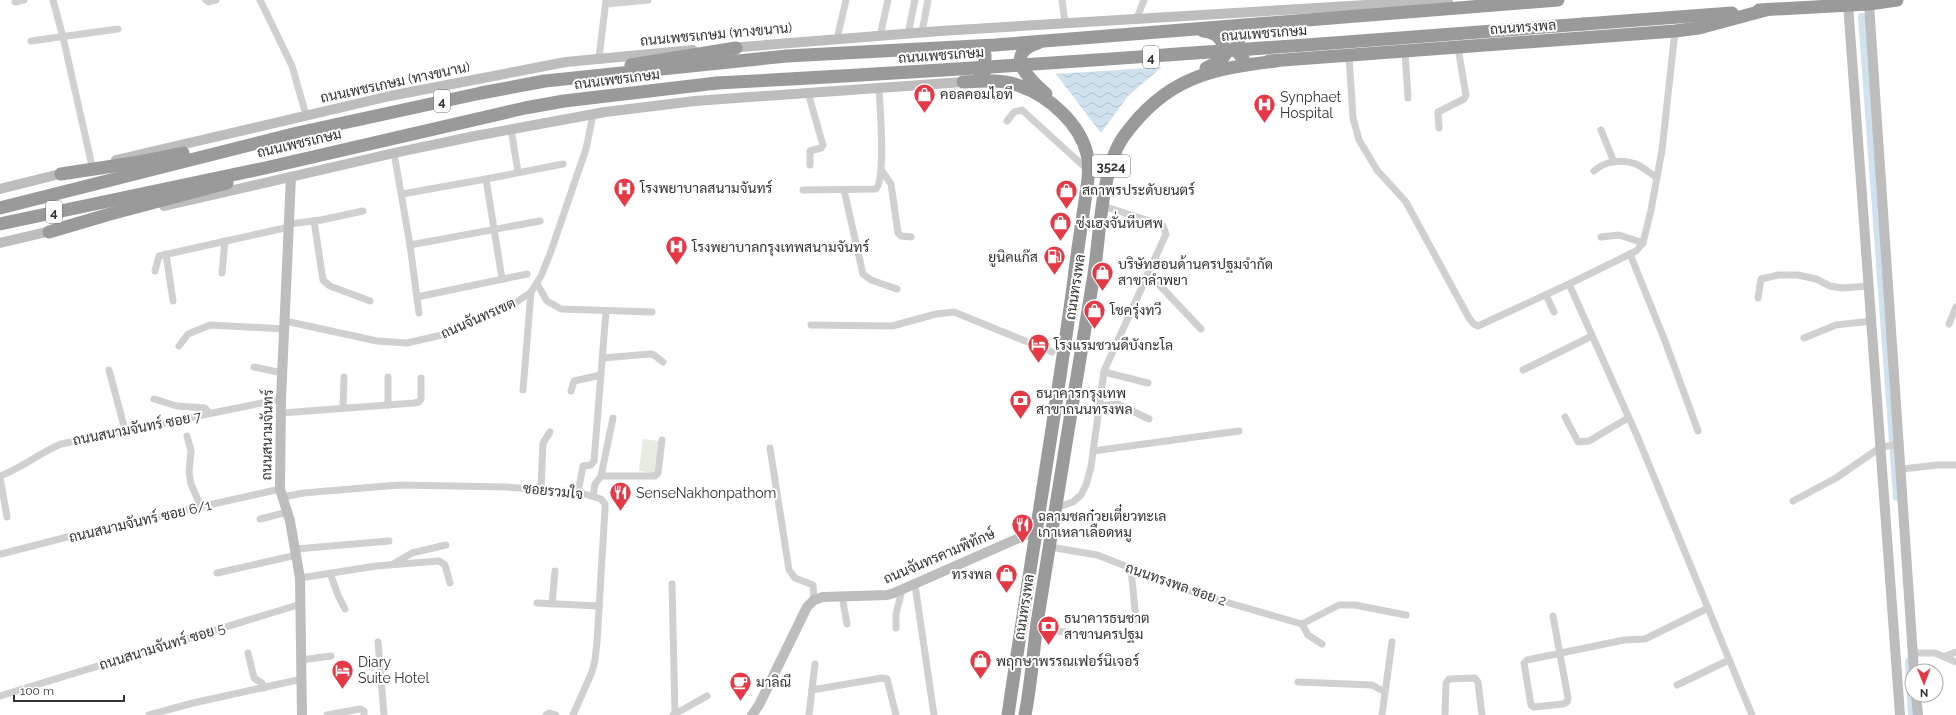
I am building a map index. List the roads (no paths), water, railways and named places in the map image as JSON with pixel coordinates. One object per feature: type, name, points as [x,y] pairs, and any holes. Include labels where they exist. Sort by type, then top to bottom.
[{"type":"highway","name":"ถนนเพชรเกษม","points":[[0,208],[277,139],[438,102],[545,81],[787,56],[963,46],[1191,30],[1558,0]]},
{"type":"highway","name":"ถนนเพชรเกษม","points":[[0,224],[305,159],[525,108],[564,101],[717,83],[875,75],[1192,54],[1766,10],[1848,4],[1869,4],[1897,0]]},
{"type":"highway","name":"ถนนทรงพล","points":[[1025,715],[1103,206],[1112,161],[1123,138],[1142,113],[1162,95],[1189,79],[1209,72],[1237,66],[1278,61],[1675,31],[1699,28],[1766,10]]},
{"type":"highway","points":[[1278,61],[1244,59],[1240,55],[1237,48],[1238,42],[1245,32],[1280,22]]},
{"type":"highway","points":[[1189,79],[1195,74],[1220,61],[1224,55],[1223,43],[1215,34],[1191,30]]},
{"type":"highway","points":[[1064,39],[1028,46],[1021,55],[1020,64],[1026,75],[1054,101],[1067,118]]},
{"type":"highway","points":[[963,46],[979,51],[985,55],[986,63],[985,71],[978,78],[963,82]]},
{"type":"highway","points":[[545,81],[660,59],[736,48]]},
{"type":"highway","name":"ถนนทรงพล","points":[[963,82],[984,81],[1020,85],[1051,103],[1067,118],[1081,138],[1087,154],[1088,171],[1060,370],[1008,715]]},
{"type":"highway","points":[[61,174],[277,139]]},
{"type":"highway","points":[[49,232],[110,214],[202,191],[305,159]]},
{"type":"highway","points":[[1060,370],[1078,372]]},
{"type":"main road","name":"ถนนเพชรเกษม (ทางขนาน)","points":[[0,189],[390,96],[566,62],[680,50],[736,48],[922,32],[1137,18],[1321,3],[1448,0]]},
{"type":"main road","points":[[1848,4],[1869,286],[1883,447],[1900,715]]},
{"type":"main road","points":[[1869,4],[1898,445],[1902,469],[1914,663]]},
{"type":"main road","name":"4","points":[[0,242],[394,153],[511,129],[594,115],[695,101],[963,82]]},
{"type":"main road","name":"ถนนสนามจันทร์","points":[[291,177],[281,399],[282,493],[288,512],[300,578],[302,715]]},
{"type":"main road","name":"ถนนจันทรคามพิทักษ์","points":[[814,600],[823,597],[887,595],[915,585],[948,568],[1037,530]]},
{"type":"main road","points":[[752,715],[765,692],[807,606],[814,600]]},
{"type":"main road","points":[[1917,703],[1918,715]]},
{"type":"street","points":[[14,2],[24,0]]},
{"type":"street","points":[[52,0],[63,37],[92,166]]},
{"type":"street","points":[[206,0],[209,2],[216,0]]},
{"type":"street","points":[[260,0],[292,66],[306,115]]},
{"type":"street","points":[[599,58],[606,2],[648,0]]},
{"type":"street","points":[[837,39],[846,0]]},
{"type":"street","points":[[880,36],[888,0]]},
{"type":"street","points":[[908,34],[915,0]]},
{"type":"street","points":[[922,32],[928,0]]},
{"type":"street","points":[[1062,0],[1065,22]]},
{"type":"street","points":[[1137,18],[1144,0]]},
{"type":"street","points":[[31,41],[118,29]]},
{"type":"street","points":[[1349,56],[1352,118],[1359,140],[1377,170],[1406,202],[1474,324],[1478,326],[1570,284],[1630,254],[1639,248],[1643,243],[1657,178],[1670,94],[1675,31]]},
{"type":"street","points":[[1439,128],[1438,112],[1464,99],[1466,95],[1458,48]]},
{"type":"street","points":[[1405,52],[1408,98]]},
{"type":"street","points":[[803,190],[876,190],[880,183],[882,171],[879,88]]},
{"type":"street","points":[[808,93],[823,145],[821,148],[810,151],[810,165]]},
{"type":"street","points":[[1007,121],[1014,112],[1022,110],[1088,171]]},
{"type":"street","name":"ถนนจันทรเขต","points":[[179,346],[188,334],[210,326],[285,325],[376,341],[407,343],[428,340],[446,334],[511,306],[531,292],[537,284],[550,254],[583,157],[594,115]]},
{"type":"street","points":[[511,129],[518,172]]},
{"type":"street","points":[[1601,130],[1614,162]]},
{"type":"street","points":[[394,153],[410,245],[419,313]]},
{"type":"street","points":[[1594,171],[1602,164],[1614,162],[1636,164],[1657,178]]},
{"type":"street","points":[[402,194],[563,164]]},
{"type":"street","points":[[882,171],[891,184],[898,232],[901,236],[911,237]]},
{"type":"street","points":[[486,179],[502,279]]},
{"type":"street","points":[[844,190],[863,274],[871,280],[897,289]]},
{"type":"street","points":[[1056,508],[1073,502],[1081,495],[1086,485],[1092,468],[1098,406],[1104,372],[1166,234],[1163,226],[1103,206]]},
{"type":"street","points":[[155,271],[159,256],[289,226],[363,211]]},
{"type":"street","points":[[314,221],[323,280],[330,286],[370,301]]},
{"type":"street","points":[[410,245],[495,231],[540,221]]},
{"type":"street","points":[[1601,237],[1618,235],[1643,243]]},
{"type":"street","points":[[222,273],[225,241]]},
{"type":"street","points":[[166,254],[173,302]]},
{"type":"street","points":[[1630,254],[1665,341],[1698,431]]},
{"type":"street","points":[[1148,273],[1201,329]]},
{"type":"street","points":[[417,297],[527,274]]},
{"type":"street","points":[[1758,298],[1761,279],[1778,275],[1806,276],[1830,286],[1842,288],[1869,286]]},
{"type":"street","points":[[537,284],[547,301],[553,306],[573,311],[652,312]]},
{"type":"street","points":[[1570,284],[1638,438],[1752,715]]},
{"type":"street","points":[[523,390],[531,292]]},
{"type":"street","points":[[1546,295],[1554,312]]},
{"type":"street","points":[[1949,324],[1956,307]]},
{"type":"street","points":[[578,492],[582,466],[591,465],[594,461],[606,311]]},
{"type":"street","points":[[811,325],[874,328],[892,326],[936,314],[954,312],[1052,352]]},
{"type":"street","points":[[1804,338],[1836,324],[1872,321]]},
{"type":"street","points":[[1523,370],[1592,336]]},
{"type":"street","points":[[603,358],[650,354],[654,355],[663,362]]},
{"type":"street","points":[[254,367],[283,373]]},
{"type":"street","points":[[109,370],[125,430]]},
{"type":"street","points":[[1104,372],[1148,383]]},
{"type":"street","points":[[571,390],[574,381],[601,375]]},
{"type":"street","points":[[343,408],[344,377]]},
{"type":"street","points":[[388,377],[388,405]]},
{"type":"street","points":[[282,413],[419,402],[421,399],[421,378]]},
{"type":"street","points":[[154,399],[177,406],[205,408],[209,413]]},
{"type":"street","name":"ถนนสนามจันทร์ ซอย 7","points":[[0,477],[61,444],[281,399]]},
{"type":"street","points":[[1098,406],[1109,403],[1118,404],[1149,419]]},
{"type":"street","points":[[1565,417],[1575,439],[1582,442],[1589,441],[1628,418]]},
{"type":"street","points":[[593,496],[595,484],[601,476],[613,418]]},
{"type":"street","points":[[1093,451],[1239,431]]},
{"type":"street","points":[[541,489],[543,443],[550,432]]},
{"type":"street","points":[[187,436],[191,451],[189,472],[191,484],[201,507]]},
{"type":"street","points":[[601,476],[656,476],[658,473],[662,440]]},
{"type":"street","points":[[1793,501],[1836,478],[1883,447],[1898,445]]},
{"type":"street","points":[[770,448],[788,570],[795,578],[813,585],[815,591],[814,600]]},
{"type":"street","points":[[1902,469],[1938,465],[1956,465]]},
{"type":"street","points":[[0,477],[7,518]]},
{"type":"street","name":"ซอยรวมใจ","points":[[282,493],[303,493],[399,486],[506,486],[578,492],[601,499],[605,509],[595,660],[592,672],[573,715]]},
{"type":"street","name":"ถนนสนามจันทร์ ซอย 6/1","points":[[1,554],[79,534],[201,507],[282,493]]},
{"type":"street","points":[[260,519],[288,512]]},
{"type":"street","points":[[217,572],[296,552],[389,542]]},
{"type":"street","points":[[391,565],[412,554],[446,545]]},
{"type":"street","name":"ถนนทรงพล ซอย 2","points":[[1050,547],[1097,555],[1198,594],[1302,624]]},
{"type":"street","points":[[300,578],[391,565],[443,562],[450,583]]},
{"type":"street","points":[[1131,569],[1136,620]]},
{"type":"street","points":[[552,604],[555,571]]},
{"type":"street","points":[[330,573],[345,609]]},
{"type":"street","points":[[672,584],[674,715],[707,696]]},
{"type":"street","points":[[915,585],[934,715]]},
{"type":"street","points":[[896,628],[896,614],[902,590]]},
{"type":"street","points":[[842,596],[847,624]]},
{"type":"street","points":[[537,603],[599,606]]},
{"type":"street","name":"ถนนสนามจันทร์ ซอย 5","points":[[0,696],[301,604]]},
{"type":"street","points":[[1322,644],[1308,635],[1302,624],[1339,605],[1355,605],[1406,615]]},
{"type":"street","points":[[1553,616],[1560,653],[1568,698],[1567,702],[1534,707],[1532,705],[1524,663],[1527,660],[1560,653],[1624,640],[1645,639],[1708,608]]},
{"type":"street","points":[[1037,629],[1103,636]]},
{"type":"street","points":[[378,642],[384,715]]},
{"type":"street","points":[[1382,715],[1392,642]]},
{"type":"street","points":[[1945,656],[1956,652]]},
{"type":"street","points":[[248,653],[254,678],[262,683],[264,688]]},
{"type":"street","points":[[1913,653],[1935,653],[1956,662]]},
{"type":"street","points":[[301,660],[331,656]]},
{"type":"street","points":[[1677,684],[1729,660]]},
{"type":"street","points":[[809,715],[815,664]]},
{"type":"street","points":[[1445,715],[1446,683],[1448,679],[1471,677],[1475,678],[1478,682],[1482,715]]},
{"type":"street","points":[[812,690],[882,678],[887,679],[896,715]]},
{"type":"street","points":[[150,715],[193,703],[302,679]]},
{"type":"street","points":[[1298,682],[1372,685],[1385,692]]},
{"type":"street","points":[[328,715],[360,709],[364,711],[364,715]]},
{"type":"street","points":[[546,715],[549,713],[556,715]]},
{"type":"water","points":[[1162,67],[1128,96],[1101,133],[1056,74]]},
{"type":"waterway","points":[[1862,17],[1897,497]]},
{"type":"waterway","points":[[1909,662],[1912,715]]},
{"type":"place","name":"คอลคอมไอที","points":[[925,114]]},
{"type":"place","name":"Synphaet Hospital","points":[[1265,124]]},
{"type":"place","name":"โรงพยาบาลสนามจันทร์","points":[[625,208]]},
{"type":"place","name":"สถาพรประดับยนตร์","points":[[1067,210]]},
{"type":"place","name":"ซ่งเฮงจั่นหีบศพ","points":[[1060,242]]},
{"type":"place","name":"โรงพยาบาลกรุงเทพสนามจันทร์","points":[[676,266]]},
{"type":"place","name":"ยูนิคแก๊ส","points":[[1054,276]]},
{"type":"place","name":"บริษัทฮอนด้านครปฐมจำกัด สาขาลำพยา","points":[[1102,292]]},
{"type":"place","name":"โชครุ่งทวี","points":[[1095,330]]},
{"type":"place","name":"โรงแรมชวนดีบังกะโล","points":[[1038,364]]},
{"type":"place","name":"ธนาคารกรุงเทพ สาขาถนนทรงพล","points":[[1020,420]]},
{"type":"place","name":"SenseNakhonpathom","points":[[620,512]]},
{"type":"place","name":"ฉลามชลก๋วยเตี๋ยวทะเล เกาเหลาเลือดหมู","points":[[1023,544]]},
{"type":"place","name":"ทรงพล","points":[[1007,594]]},
{"type":"place","name":"ธนาคารธนชาต สาขานครปฐม","points":[[1049,646]]},
{"type":"place","name":"พฤกษาพรรณเฟอร์นิเจอร์","points":[[980,680]]},
{"type":"place","name":"Diary Suite Hotel","points":[[343,690]]},
{"type":"place","name":"มาลิณี","points":[[741,702]]}]
